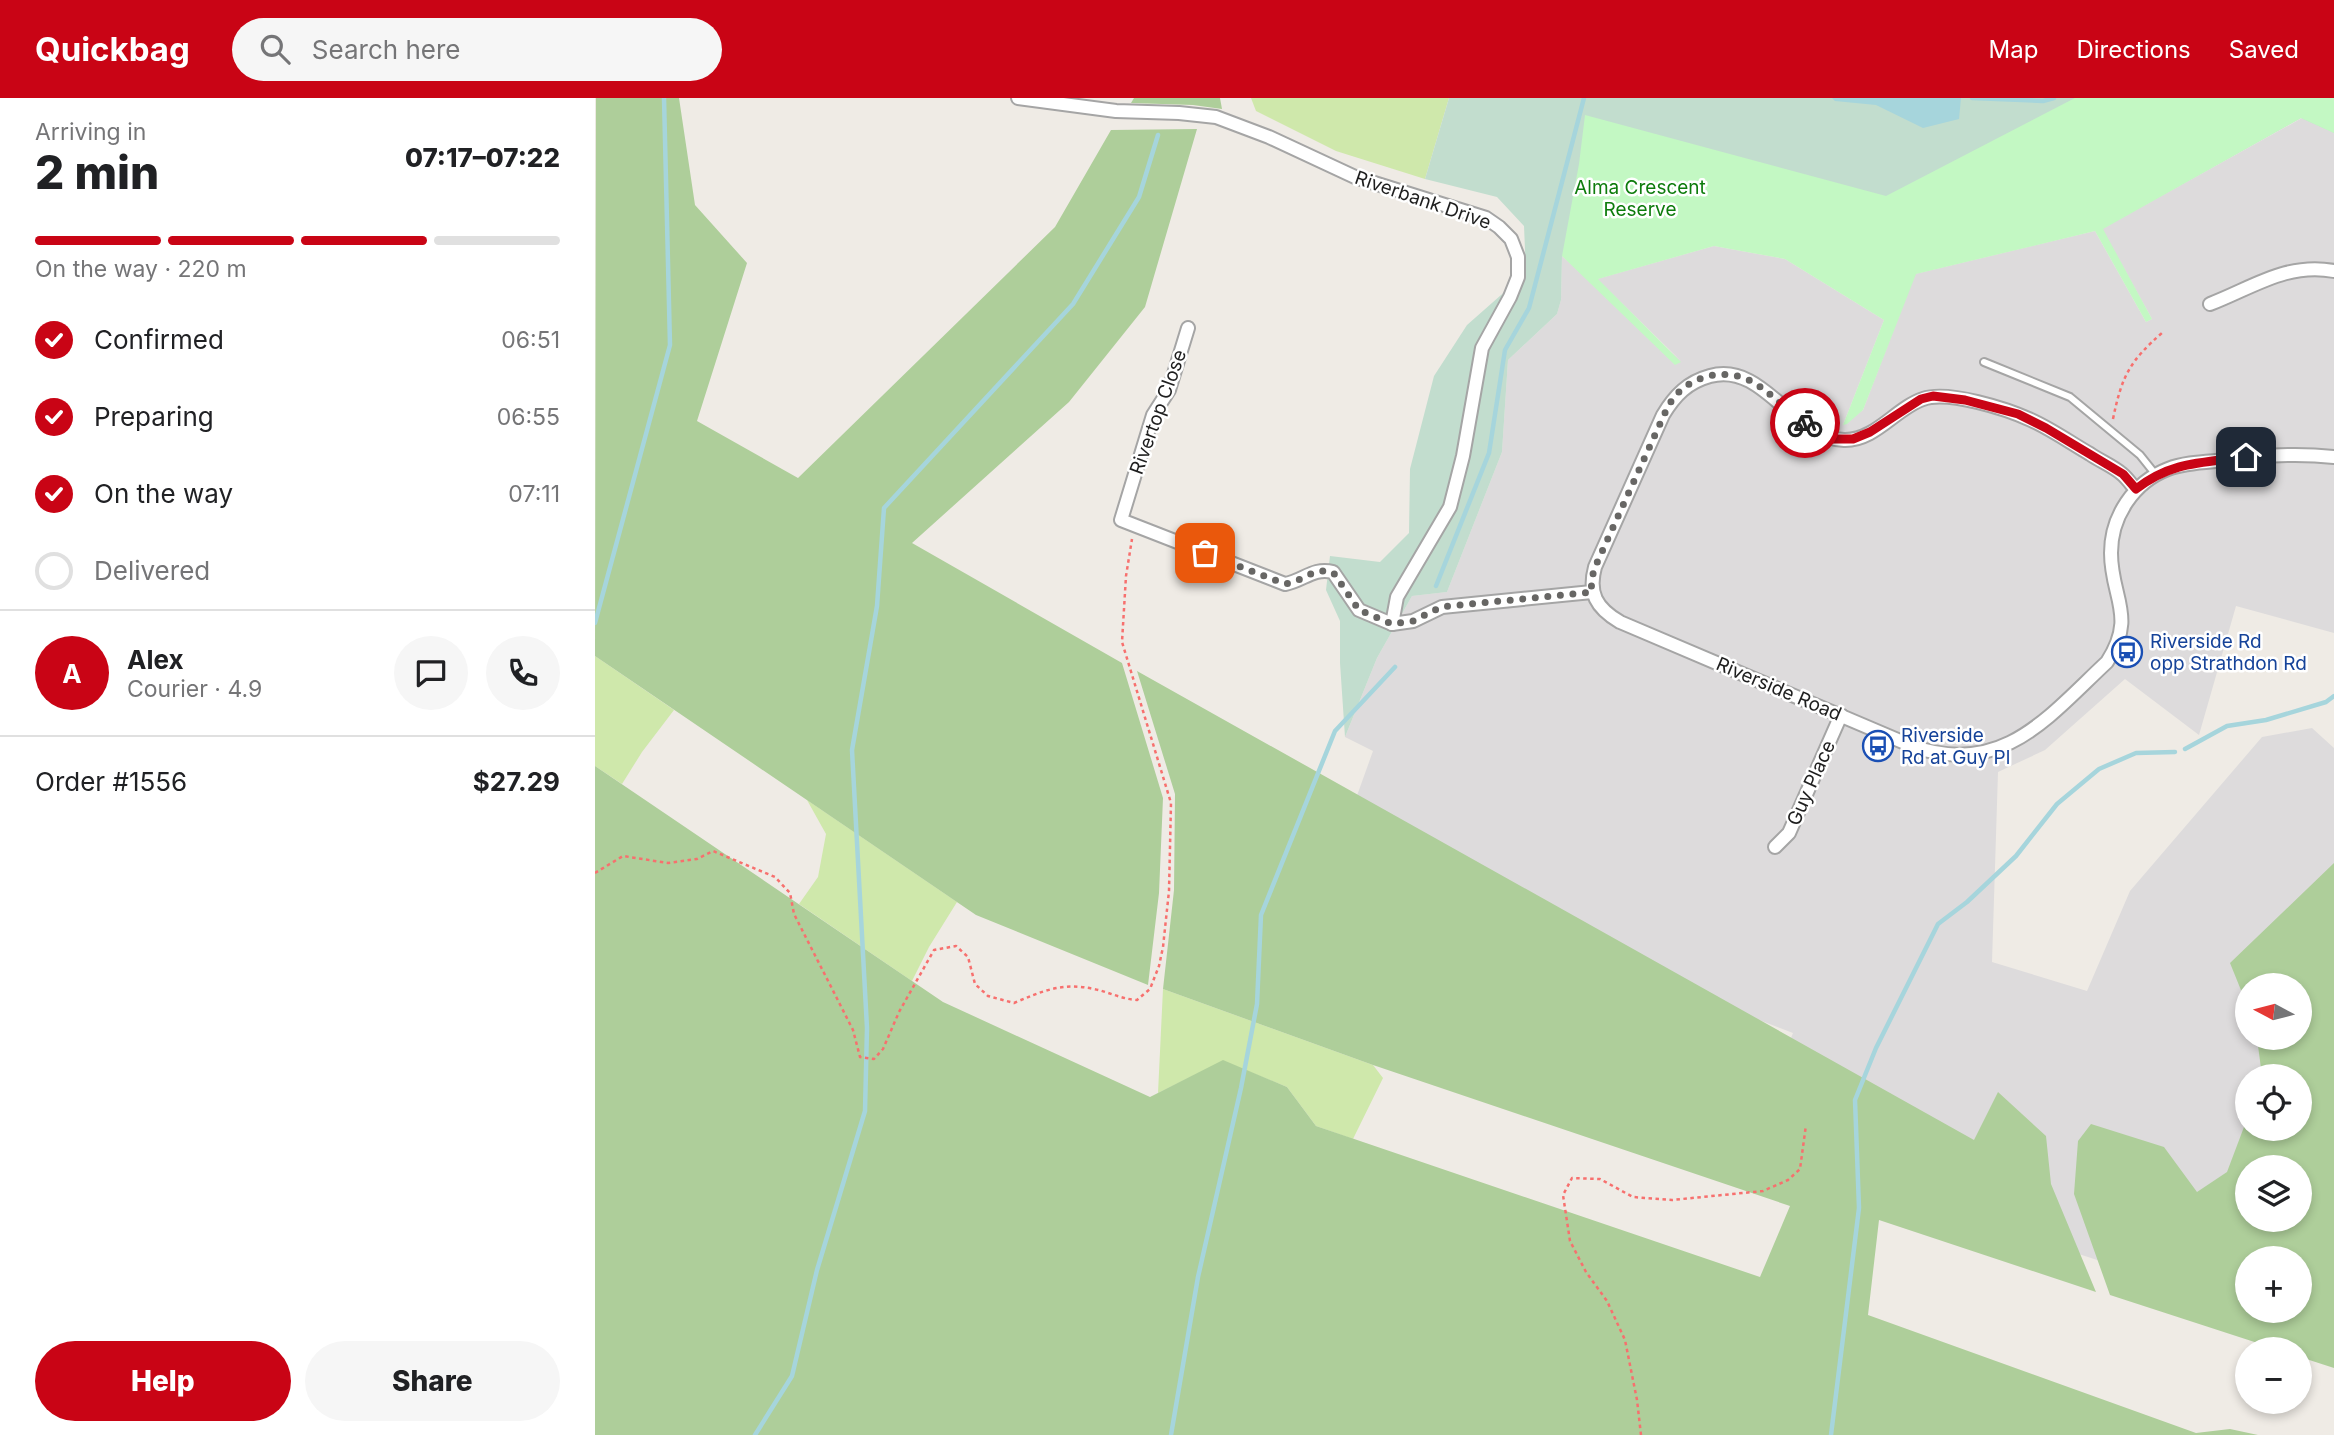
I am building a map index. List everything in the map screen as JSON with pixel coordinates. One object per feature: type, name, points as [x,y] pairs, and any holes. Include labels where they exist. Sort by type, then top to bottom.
[{"type":"street","name":"Riverbank Drive","points":[[1018,98],[1116,111],[1216,117],[1269,137],[1355,177],[1486,218],[1511,239],[1518,257],[1518,277],[1482,348],[1463,456],[1450,507],[1397,597],[1392,624]]},
{"type":"street","points":[[2210,304],[2294,270],[2334,271]]},
{"type":"street","name":"Rivertop Close","points":[[1135,526],[1121,520],[1153,415],[1169,390],[1188,328]]},
{"type":"street","points":[[1135,526],[1285,584],[1294,583],[1318,570],[1333,572],[1359,610],[1392,624],[1413,621],[1441,607],[1592,592],[1591,581],[1595,567],[1674,397],[1686,386],[1716,374],[1735,374],[1750,381],[1819,432],[1843,440],[1870,432],[1921,399],[1933,396],[1965,400],[2003,410],[2046,428],[2123,474],[2136,489]]},
{"type":"street","name":"Riverside Road","points":[[1592,592],[1609,616],[1620,622],[1912,746],[1944,754],[1971,754],[1998,749],[2027,734],[2107,662],[2114,650],[2123,619],[2111,552],[2121,513],[2136,489],[2156,475],[2178,466],[2275,454],[2334,457]]},
{"type":"street","name":"Guy Place","points":[[1775,847],[1790,833],[1841,715]]},
{"type":"lane","points":[[1984,362],[2059,391],[2082,405],[2140,455],[2156,475]]},
{"type":"path","points":[[2111,429],[2125,376],[2137,356],[2163,332]]},
{"type":"path","points":[[595,873],[623,856],[668,863],[697,859],[713,851],[775,877],[790,893],[794,914],[853,1030],[860,1057],[873,1059],[883,1049],[899,1012],[935,950],[956,946],[968,957],[975,984],[988,996],[1014,1003],[1065,985],[1095,989],[1124,999],[1137,1000],[1150,989],[1163,947],[1169,891],[1171,803],[1122,642],[1126,576],[1135,526]]},
{"type":"path","points":[[1640,1435],[1637,1400],[1625,1340],[1607,1301],[1585,1272],[1570,1241],[1563,1195],[1572,1178],[1601,1179],[1633,1197],[1672,1200],[1763,1191],[1788,1180],[1800,1169],[1806,1125]]},
{"type":"shaded area","points":[[2302,118],[2334,133],[2334,633],[2236,606],[2199,735],[2125,679],[2045,750],[1998,772],[1992,962],[2087,991],[2130,891],[2262,737],[2312,728],[2334,748],[2334,903],[2260,973],[2235,973],[2235,1050],[2285,1050],[2279,1064],[2235,1064],[2235,1141],[2242,1141],[2185,1289],[1748,1145],[1793,1033],[1335,857],[1373,751],[1345,737],[1377,658],[1412,596],[1447,592],[1502,452],[1508,360],[1557,314],[1561,300],[1562,256],[1681,361],[1597,279],[1714,246],[1785,259],[1884,320],[1843,425],[1863,410],[1915,274],[2095,231],[2146,322],[2152,319],[2102,229]]},
{"type":"green space","points":[[596,98],[679,98],[695,205],[747,263],[697,421],[798,478],[1055,227],[1111,130],[1197,129],[1145,307],[1069,402],[912,543],[1122,663],[1163,798],[1159,893],[1148,985],[976,915],[595,656]]},
{"type":"green space","points":[[1134,98],[1220,98],[1222,109],[1131,103]]},
{"type":"green space","points":[[1251,98],[1449,98],[1425,179],[1336,151],[1256,111]]},
{"type":"green space","points":[[1449,98],[2334,98],[2334,133],[2301,118],[2102,229],[1663,217],[1597,279],[1562,256],[1561,300],[1557,314],[1508,360],[1502,452],[1447,592],[1412,596],[1377,658],[1345,737],[1340,621],[1326,590],[1330,556],[1380,562],[1409,533],[1410,469],[1434,376],[1467,325],[1526,273],[1524,226],[1497,197],[1425,179]]},
{"type":"green space","name":"Alma Crescent Reserve","points":[[2075,98],[2334,98],[2334,133],[2301,118],[2103,229],[2152,319],[2146,322],[2095,231],[1916,274],[1863,410],[1843,425],[1884,320],[1785,259],[1714,246],[1598,279],[1681,362],[1675,365],[1562,256],[1585,115],[1886,196]]},
{"type":"green space","points":[[595,656],[674,710],[622,784],[595,766]]},
{"type":"green space","points":[[1137,671],[1974,1140],[1998,1092],[2046,1136],[2051,1184],[2096,1292],[1879,1220],[1868,1315],[2196,1433],[2230,1429],[2258,1435],[595,1435],[595,766],[943,1002],[1150,1097],[1223,1060],[1287,1087],[1316,1126],[1760,1277],[1790,1206],[1373,1065],[1163,989],[1174,890],[1175,794]]},
{"type":"green space","points":[[807,800],[957,902],[912,981],[799,904],[818,877],[826,834]]},
{"type":"green space","points":[[2334,863],[2334,1368],[2312,1361],[2312,1337],[2239,1337],[2110,1295],[2074,1194],[2078,1141],[2091,1124],[2164,1147],[2197,1192],[2227,1172],[2239,1141],[2312,1141],[2312,1064],[2260,1064],[2259,1050],[2312,1050],[2312,973],[2235,973],[2235,975],[2230,963]]},
{"type":"green space","points":[[1163,989],[1373,1065],[1383,1078],[1353,1139],[1316,1126],[1287,1087],[1223,1061],[1158,1093]]},
{"type":"water","points":[[1832,98],[1961,98],[1959,119],[1923,128],[1876,105],[1835,101]]},
{"type":"waterway","points":[[595,623],[670,345],[664,98]]},
{"type":"waterway","points":[[1436,586],[1489,453],[1505,350],[1529,308],[1584,98]]},
{"type":"waterway","points":[[1972,98],[2043,101],[2054,98]]},
{"type":"waterway","points":[[755,1435],[792,1376],[817,1270],[865,1111],[867,1028],[852,750],[877,606],[884,508],[1073,304],[1139,197],[1158,135]]},
{"type":"waterway","points":[[1171,1435],[1198,1277],[1241,1088],[1257,1004],[1261,915],[1335,731],[1395,667]]},
{"type":"waterway","points":[[2185,749],[2227,726],[2266,720],[2326,702],[2334,696]]},
{"type":"waterway","points":[[1831,1435],[1859,1208],[1855,1100],[1876,1048],[1938,924],[1967,902],[2016,856],[2057,804],[2099,769],[2136,753],[2175,752]]},
{"type":"way so far","points":[[1205,553],[1285,584],[1294,583],[1318,570],[1333,572],[1359,610],[1392,624],[1413,621],[1441,607],[1592,592],[1591,581],[1595,567],[1664,415],[1674,397],[1686,386],[1716,374],[1735,374],[1750,381],[1805,423]]},
{"type":"place","name":"Riverside Rd opp Strathdon Rd","points":[[2127,652]]},
{"type":"place","name":"Riverside Rd at Guy Pl","points":[[1878,746]]},
{"type":"route","points":[[1805,423],[1834,439],[1853,439],[1870,432],[1921,399],[1933,396],[1965,400],[2031,420],[2123,474],[2136,489],[2151,478],[2178,466],[2246,457]]}]
